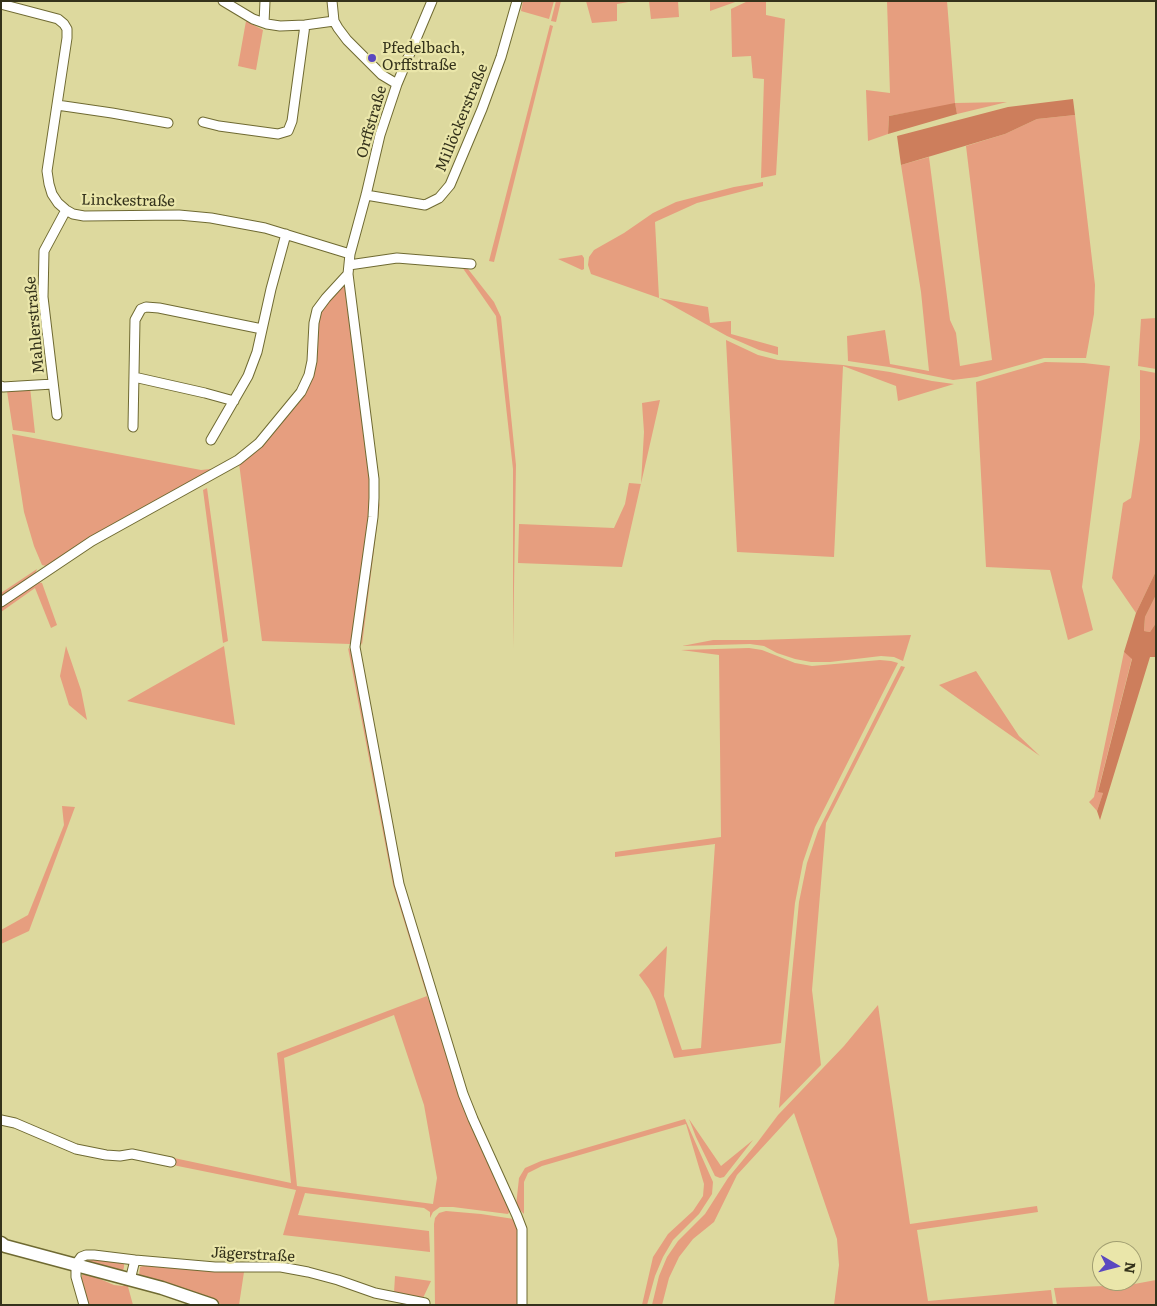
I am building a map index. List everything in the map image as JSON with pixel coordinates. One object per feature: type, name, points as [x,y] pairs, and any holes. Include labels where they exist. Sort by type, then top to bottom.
[{"type":"main road","points":[[1,1243],[5,1246],[162,1288],[212,1305]]},
{"type":"street","points":[[223,1],[253,19],[280,26],[305,25],[334,20]]},
{"type":"street","points":[[264,23],[265,1]]},
{"type":"street","points":[[332,1],[334,20],[347,40],[382,75],[397,84]]},
{"type":"street","name":"Orffstraße","points":[[432,1],[397,84],[380,135],[350,254],[348,269],[374,498],[355,646],[399,884],[463,1094],[522,1228],[522,1305]]},
{"type":"street","name":"Millöckerstraße","points":[[366,195],[425,205],[439,198],[450,186],[482,109],[501,56],[517,1]]},
{"type":"street","name":"Linckestraße","points":[[8,4],[58,19],[64,24],[66,29],[67,38],[48,171],[52,194],[66,210],[73,214],[84,216],[179,215],[211,218],[265,228],[350,254]]},
{"type":"street","points":[[203,122],[278,134],[288,131],[292,121],[305,25]]},
{"type":"street","points":[[57,105],[168,122]]},
{"type":"street","name":"Mahlerstraße","points":[[57,414],[43,297],[44,250],[66,210]]},
{"type":"street","points":[[211,440],[248,376],[257,352],[286,234]]},
{"type":"street","points":[[1,602],[92,541],[238,460],[259,443],[301,392],[309,375],[312,361],[314,323],[317,310],[348,269],[397,258],[472,264]]},
{"type":"street","points":[[133,427],[135,320],[141,309],[146,307],[159,308],[262,329]]},
{"type":"street","points":[[134,377],[234,401]]},
{"type":"street","name":"Mahlerstraße","points":[[1,386],[54,384]]},
{"type":"street","points":[[1,1120],[15,1123],[76,1149],[106,1155],[120,1156],[132,1154],[171,1162]]},
{"type":"street","name":"Jägerstraße","points":[[76,1264],[81,1257],[94,1255],[215,1267],[281,1267],[338,1280],[375,1293],[425,1303]]},
{"type":"street","points":[[130,1280],[135,1260]]},
{"type":"street","points":[[76,1264],[76,1277],[84,1305]]},
{"type":"shaded area","points":[[523,1],[554,1],[549,19],[521,11]]},
{"type":"shaded area","points":[[556,1],[561,1],[556,22],[551,21]]},
{"type":"shaded area","points":[[586,1],[634,1],[617,4],[617,21],[592,23]]},
{"type":"shaded area","points":[[649,1],[678,1],[679,17],[651,19]]},
{"type":"shaded area","points":[[710,1],[738,1],[710,11]]},
{"type":"shaded area","points":[[748,1],[766,1],[766,15],[785,19],[776,175],[761,178],[764,79],[753,78],[751,56],[732,57],[731,9]]},
{"type":"shaded area","points":[[887,1],[947,1],[955,103],[1007,102],[957,114],[955,104],[889,116],[888,134],[868,141],[866,90],[890,93]]},
{"type":"shaded area","points":[[246,21],[263,30],[256,70],[238,66]]},
{"type":"shaded area","points":[[550,25],[553,26],[494,262],[489,261]]},
{"type":"shaded area","points":[[1073,99],[1075,115],[1037,119],[1005,134],[901,165],[897,136],[1008,107]]},
{"type":"shaded area","points":[[955,103],[957,114],[888,134],[889,116]]},
{"type":"shaded area","points":[[1075,115],[1095,285],[1094,314],[1086,358],[1044,358],[977,377],[953,380],[848,361],[847,336],[885,330],[890,364],[929,371],[921,292],[901,165],[929,157],[950,320],[956,333],[960,366],[992,360],[966,146],[1005,134],[1037,119]]},
{"type":"shaded area","points":[[763,182],[763,186],[697,203],[655,222],[659,298],[591,274],[588,265],[589,257],[594,250],[624,233],[653,213],[676,202],[734,187]]},
{"type":"shaded area","points":[[582,255],[584,258],[584,269],[582,270],[558,259]]},
{"type":"shaded area","points":[[462,267],[468,269],[494,302],[501,317],[516,465],[513,648],[513,469],[496,316]]},
{"type":"shaded area","points":[[345,282],[347,283],[372,497],[354,641],[350,644],[262,641],[239,463],[303,393],[321,312],[329,299]]},
{"type":"shaded area","points":[[659,298],[708,307],[710,323],[731,321],[731,334],[778,347],[778,355],[759,350],[727,336]]},
{"type":"shaded area","points":[[1156,318],[1156,369],[1138,366],[1141,319]]},
{"type":"shaded area","points":[[726,340],[758,355],[778,360],[843,365],[954,384],[898,401],[896,386],[843,366],[834,557],[737,552]]},
{"type":"shaded area","points":[[1045,362],[1110,366],[1082,587],[1093,630],[1068,640],[1050,570],[986,567],[976,382]]},
{"type":"shaded area","points":[[1140,370],[1156,373],[1156,571],[1136,613],[1112,578],[1123,503],[1131,498],[1140,439]]},
{"type":"shaded area","points":[[30,387],[35,433],[13,430],[7,391]]},
{"type":"shaded area","points":[[660,400],[641,483],[644,432],[642,403]]},
{"type":"shaded area","points":[[12,434],[201,470],[220,468],[46,566],[42,565],[34,546],[24,512]]},
{"type":"shaded area","points":[[629,483],[641,484],[622,567],[518,563],[519,524],[614,528],[625,504]]},
{"type":"shaded area","points":[[207,488],[228,641],[223,643],[203,490]]},
{"type":"shaded area","points":[[380,502],[362,645],[358,636],[375,517]]},
{"type":"shaded area","points":[[37,569],[34,576],[1,598],[1,593]]},
{"type":"shaded area","points":[[1156,571],[1156,595],[1145,617],[1144,631],[1150,632],[1156,623],[1156,657],[1150,657],[1100,820],[1097,811],[1103,793],[1098,792],[1132,659],[1124,652],[1136,613]]},
{"type":"shaded area","points":[[37,582],[42,583],[57,625],[51,628],[35,588],[1,612],[1,605]]},
{"type":"shaded area","points":[[1156,595],[1156,623],[1150,632],[1144,631],[1145,617]]},
{"type":"shaded area","points":[[911,635],[903,661],[894,657],[881,656],[830,662],[811,662],[777,653],[764,646],[750,644],[682,646],[713,640]]},
{"type":"shaded area","points":[[66,646],[81,690],[87,720],[69,705],[60,676]]},
{"type":"shaded area","points":[[224,646],[235,725],[127,701]]},
{"type":"shaded area","points":[[348,648],[353,652],[397,885],[430,995],[427,996],[393,885]]},
{"type":"shaded area","points":[[749,648],[762,650],[795,663],[812,666],[880,660],[898,663],[815,827],[803,862],[795,903],[781,1043],[674,1058],[655,1001],[639,975],[667,946],[664,996],[682,1050],[701,1048],[715,844],[615,857],[615,852],[721,837],[719,655],[681,650]]},
{"type":"shaded area","points":[[1124,652],[1132,658],[1098,791],[1103,793],[1097,811],[1089,802],[1094,797]]},
{"type":"shaded area","points":[[901,666],[905,667],[826,823],[812,990],[821,1065],[779,1108],[799,902],[807,863],[818,831]]},
{"type":"shaded area","points":[[976,671],[1019,736],[1040,756],[939,685]]},
{"type":"shaded area","points":[[62,806],[75,807],[29,931],[1,944],[1,930],[28,915],[64,825]]},
{"type":"shaded area","points":[[427,996],[432,1003],[511,1209],[508,1214],[440,1207],[433,1212],[430,1218],[430,1212],[424,1208],[305,1193],[298,1215],[429,1231],[430,1252],[283,1235],[296,1190],[158,1162],[160,1155],[291,1183],[277,1053]],"holes":[[[394,1015],[424,1105],[437,1178],[433,1204],[297,1186],[284,1058]]]},
{"type":"shaded area","points":[[878,1005],[910,1224],[1037,1206],[1038,1212],[917,1230],[928,1301],[1051,1290],[1053,1305],[834,1305],[839,1265],[837,1239],[794,1113],[737,1175],[714,1222],[693,1239],[679,1257],[669,1278],[662,1305],[652,1305],[659,1276],[667,1257],[678,1241],[705,1214],[728,1178],[778,1115],[844,1046]]},
{"type":"shaded area","points":[[685,1119],[713,1182],[712,1194],[699,1214],[673,1240],[655,1276],[647,1305],[642,1305],[653,1257],[668,1234],[693,1211],[703,1196],[704,1184],[686,1124],[542,1166],[528,1173],[524,1182],[524,1214],[516,1206],[519,1178],[525,1168],[541,1161]]},
{"type":"shaded area","points":[[689,1119],[721,1166],[753,1140],[724,1177],[715,1176]]},
{"type":"shaded area","points":[[446,1211],[514,1219],[520,1230],[520,1305],[435,1305],[434,1224],[435,1218],[439,1213]]},
{"type":"shaded area","points":[[89,1259],[124,1263],[123,1271],[120,1272],[88,1263]]},
{"type":"shaded area","points":[[146,1265],[215,1272],[244,1272],[239,1305],[224,1305],[142,1279],[139,1275],[140,1267]]},
{"type":"shaded area","points":[[93,1273],[100,1279],[114,1285],[123,1286],[127,1283],[133,1305],[88,1305],[82,1283],[82,1275]]},
{"type":"shaded area","points":[[395,1276],[431,1281],[423,1298],[394,1293]]},
{"type":"shaded area","points":[[1156,1280],[1156,1305],[1057,1305],[1054,1288],[1092,1286],[1092,1291],[1142,1291],[1142,1283]]},
{"type":"place","name":"Pfedelbach, Orffstraße","points":[[372,58]]}]
